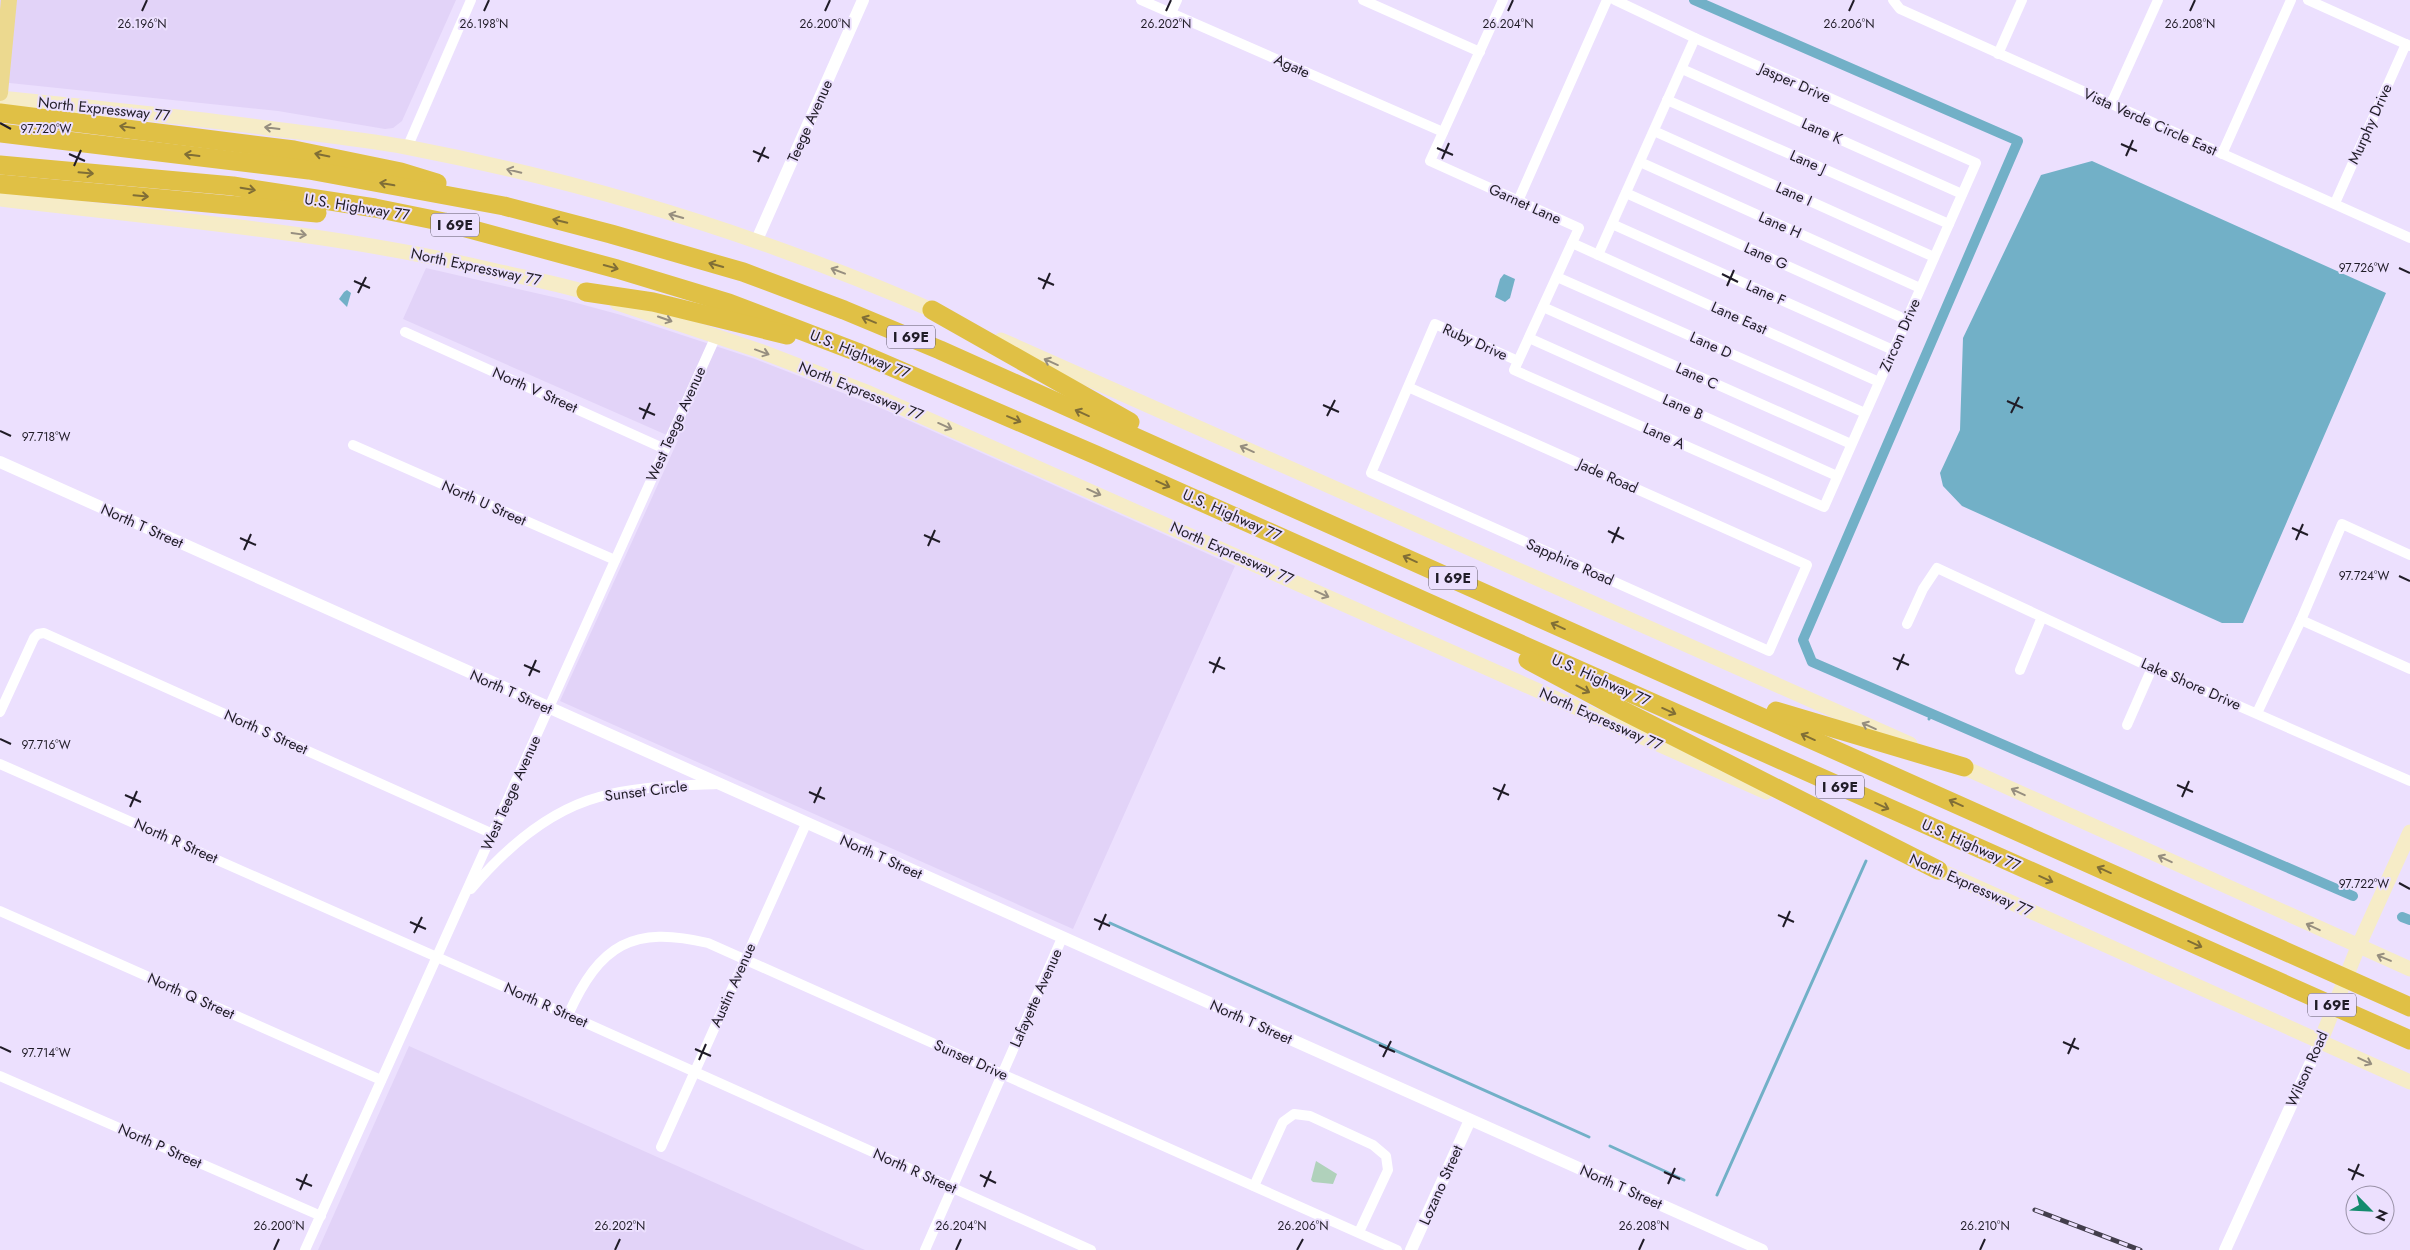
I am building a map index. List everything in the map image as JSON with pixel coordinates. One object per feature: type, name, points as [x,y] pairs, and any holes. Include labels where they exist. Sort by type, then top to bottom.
[{"type":"highway","points":[[0,113],[102,124],[294,150],[401,172],[473,194],[504,206]]},
{"type":"highway","name":"U.S. Highway 77","points":[[0,133],[308,170],[504,206],[611,234],[742,272],[844,310],[940,350],[2410,1007]]},
{"type":"highway","name":"U.S. Highway 77","points":[[0,165],[233,186],[375,208],[444,222],[617,269],[729,303],[856,352],[1096,455],[2410,1040]]},
{"type":"highway","points":[[0,184],[303,211],[374,220],[458,234],[480,233]]},
{"type":"highway","points":[[586,292],[653,302],[856,352]]},
{"type":"highway","points":[[932,310],[1145,431],[1302,511]]},
{"type":"highway","points":[[1385,584],[1612,705],[1938,870]]},
{"type":"highway","points":[[1603,646],[1780,713],[1964,767]]},
{"type":"main road","points":[[0,93],[9,0]]},
{"type":"main road","name":"North Expressway 77","points":[[0,98],[231,123],[407,148],[540,177],[689,219],[834,269],[932,310],[1964,767],[2410,969]]},
{"type":"main road","name":"North Expressway 77","points":[[0,199],[216,223],[342,240],[444,259],[586,292],[716,336],[876,396],[2101,944],[2321,1040],[2410,1082]]},
{"type":"main road","name":"Wilson Road","points":[[2321,1040],[2358,947],[2410,832]]},
{"type":"street","points":[[407,148],[470,0]]},
{"type":"street","name":"Teege Avenue","points":[[756,242],[863,0]]},
{"type":"street","name":"Agate","points":[[1142,0],[1443,132]]},
{"type":"street","points":[[1171,13],[1177,0]]},
{"type":"street","points":[[1363,0],[1480,52]]},
{"type":"street","points":[[1443,132],[1503,0]]},
{"type":"street","points":[[1518,201],[1607,0]]},
{"type":"street","name":"Jasper Drive","points":[[1615,0],[1695,38],[1976,163]]},
{"type":"street","points":[[1998,54],[2022,0]]},
{"type":"street","points":[[2111,104],[2158,0]]},
{"type":"street","points":[[2222,154],[2291,0]]},
{"type":"street","points":[[2308,0],[2408,45]]},
{"type":"street","name":"Vista Verde Circle East","points":[[1893,1],[1900,9],[1998,54],[2410,238]]},
{"type":"street","points":[[1598,254],[1695,38]]},
{"type":"street","name":"Murphy Drive","points":[[2335,203],[2408,45]]},
{"type":"street","name":"Lane K","points":[[1682,69],[1962,194]]},
{"type":"street","name":"Lane J","points":[[1667,100],[1949,224]]},
{"type":"street","name":"Lane I","points":[[1654,131],[1934,257]]},
{"type":"street","name":"Garnet Lane","points":[[1443,132],[1430,162],[1580,228],[1572,243],[1598,254]]},
{"type":"street","name":"Lane H","points":[[1640,162],[1920,288]]},
{"type":"street","name":"Zircon Drive","points":[[1824,507],[1976,163]]},
{"type":"street","name":"Lane G","points":[[1626,193],[1907,320]]},
{"type":"street","name":"Lane F","points":[[1612,224],[1893,350]]},
{"type":"street","name":"Ruby Drive","points":[[1371,473],[1435,324],[1518,361],[1572,243]]},
{"type":"street","name":"Lane East","points":[[1598,254],[1879,382]]},
{"type":"street","name":"Lane D","points":[[1557,277],[1866,413]]},
{"type":"street","name":"Lane C","points":[[1543,307],[1852,444]]},
{"type":"street","name":"North V Street","points":[[405,332],[665,449]]},
{"type":"street","name":"West Teege Avenue","points":[[305,1250],[716,336]]},
{"type":"street","name":"Lane B","points":[[1529,338],[1837,476]]},
{"type":"street","name":"Lane A","points":[[1518,361],[1514,370],[1824,507]]},
{"type":"street","name":"Jade Road","points":[[1408,387],[1807,565],[1769,651]]},
{"type":"street","name":"North U Street","points":[[353,445],[615,560]]},
{"type":"street","name":"North T Street","points":[[0,462],[549,710],[1762,1250]]},
{"type":"street","name":"Sapphire Road","points":[[1371,473],[1769,651]]},
{"type":"street","name":"Lake Shore Drive","points":[[1907,624],[1923,589],[1936,568],[2152,668],[2257,713],[2301,620],[2342,524],[2410,555]]},
{"type":"street","points":[[2020,670],[2042,617]]},
{"type":"street","points":[[2301,620],[2410,669]]},
{"type":"street","name":"North S Street","points":[[0,712],[28,648],[38,634],[50,635],[493,834]]},
{"type":"street","points":[[2127,724],[2152,668]]},
{"type":"street","points":[[2257,713],[2410,781]]},
{"type":"street","name":"North R Street","points":[[0,764],[568,1015],[1090,1250]]},
{"type":"street","name":"Sunset Circle","points":[[462,900],[495,861],[521,838],[567,810],[599,797],[643,789],[717,784]]},
{"type":"street","name":"Austin Avenue","points":[[661,1147],[693,1072],[806,824]]},
{"type":"street","name":"North Q Street","points":[[0,911],[381,1080]]},
{"type":"street","name":"Sunset Drive","points":[[568,1015],[584,983],[597,966],[613,951],[634,940],[646,937],[681,936],[708,943],[1397,1250]]},
{"type":"street","name":"Lafayette Avenue","points":[[925,1250],[1062,938]]},
{"type":"street","name":"Wilson Road","points":[[2225,1250],[2321,1040]]},
{"type":"street","name":"North P Street","points":[[0,1076],[320,1216]]},
{"type":"street","points":[[1254,1186],[1283,1122],[1294,1114],[1310,1116],[1373,1145],[1386,1156],[1388,1170],[1359,1232]]},
{"type":"street","name":"Lozano Street","points":[[1411,1250],[1470,1120]]},
{"type":"shaded area","points":[[0,0],[456,0],[402,121],[393,128],[385,129],[278,111],[0,82]]},
{"type":"shaded area","points":[[426,268],[562,299],[621,315],[755,359],[874,405],[1235,566],[1073,929],[560,701],[678,440],[403,319]]},
{"type":"shaded area","points":[[409,1046],[865,1250],[318,1250]]},
{"type":"green space","points":[[1316,1161],[1337,1174],[1333,1184],[1313,1182],[1311,1180]]},
{"type":"water","points":[[2092,161],[2386,293],[2243,623],[2222,623],[1962,506],[1943,486],[1940,473],[1960,430],[1963,338],[2041,175]]},
{"type":"water","points":[[1504,274],[1515,279],[1510,298],[1505,302],[1495,297],[1500,279]]},
{"type":"water","points":[[347,290],[351,293],[347,307],[339,299]]},
{"type":"waterway","points":[[1694,0],[2018,141],[1803,640],[1812,662],[2353,896]]},
{"type":"waterway","points":[[1929,719],[1931,713]]},
{"type":"waterway","points":[[1717,1195],[1866,861]]},
{"type":"waterway","points":[[2402,917],[2410,920]]},
{"type":"waterway","points":[[1110,923],[1589,1137]]},
{"type":"waterway","points":[[1610,1146],[1684,1180]]},
{"type":"railway","points":[[2035,1210],[2140,1250]]}]
